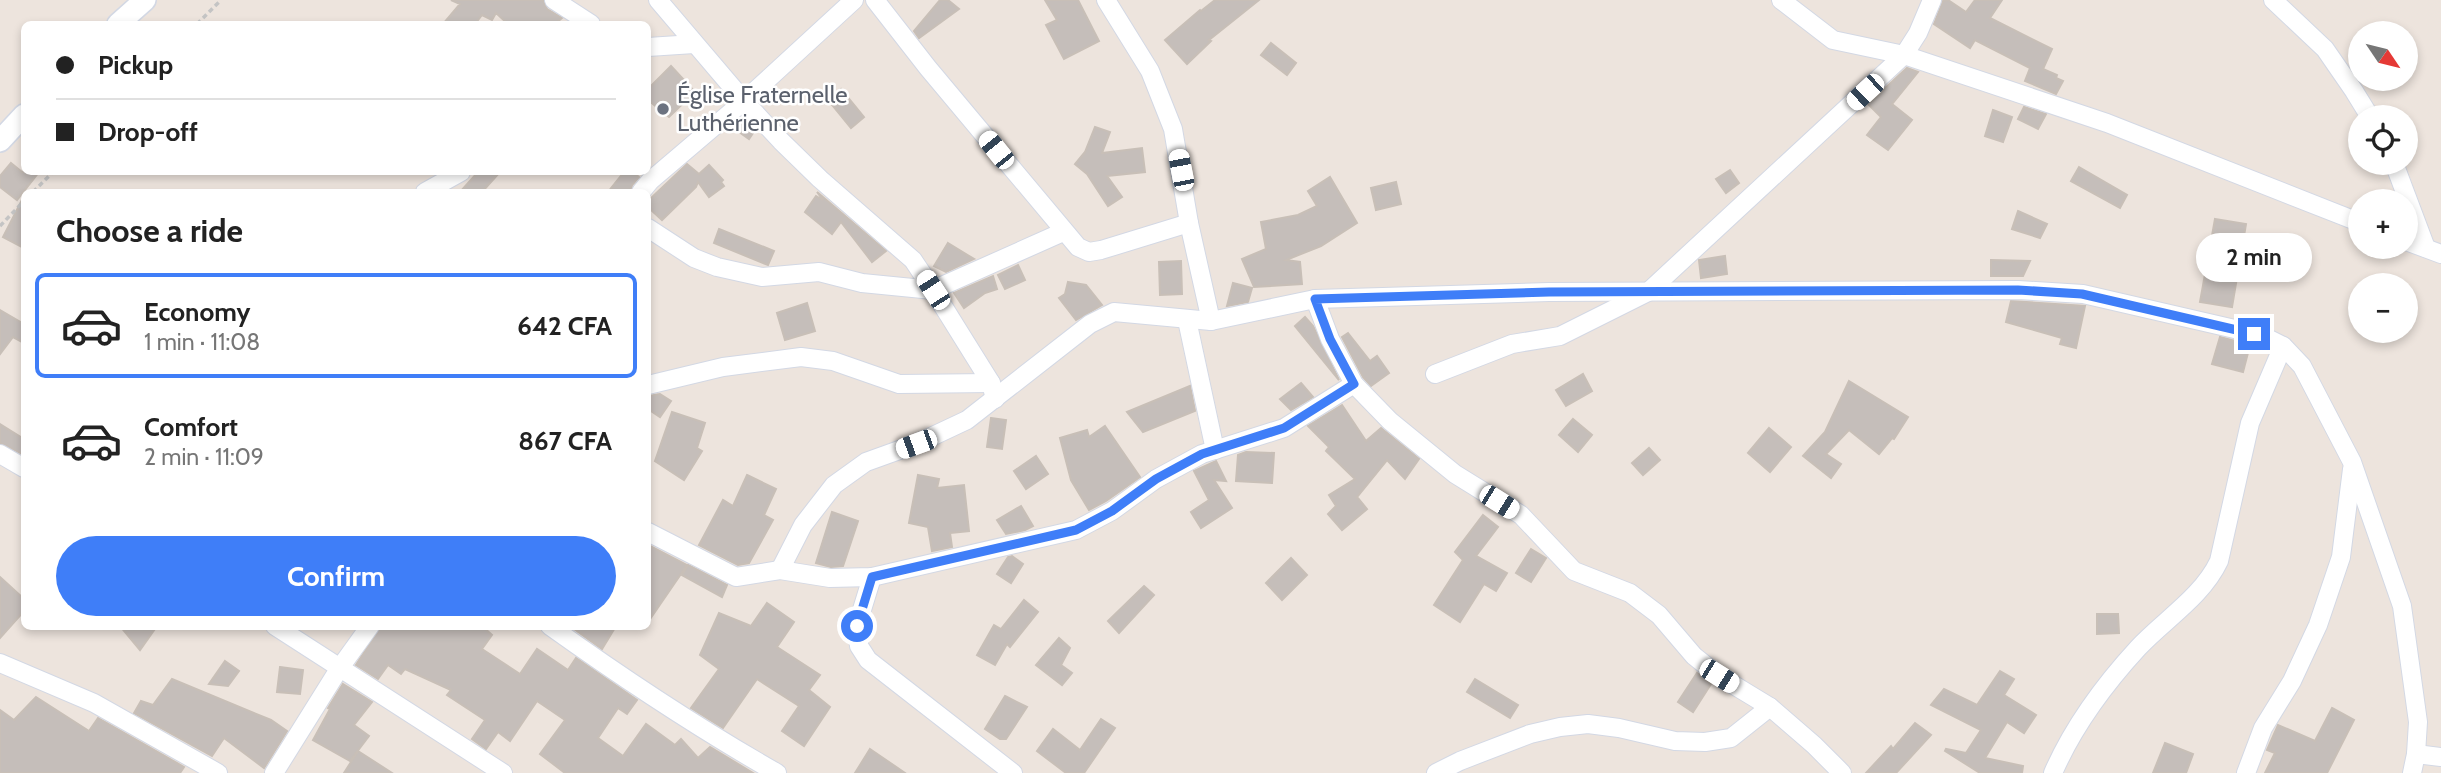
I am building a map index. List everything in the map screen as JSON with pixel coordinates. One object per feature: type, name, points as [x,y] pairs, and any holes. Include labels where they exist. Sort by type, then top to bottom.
[{"type":"street","points":[[123,20],[145,0]]},
{"type":"street","points":[[554,0],[586,21]]},
{"type":"street","points":[[658,0],[744,101],[820,179],[913,260],[993,391]]},
{"type":"street","points":[[644,182],[744,101],[854,0]]},
{"type":"street","points":[[875,0],[928,68],[1078,247],[1089,252],[1189,223]]},
{"type":"street","points":[[1107,0],[1150,71],[1173,129],[1189,223],[1211,321]]},
{"type":"street","points":[[1781,0],[1833,40],[1904,55],[2107,123],[2348,218]]},
{"type":"street","points":[[1435,374],[1512,344],[1560,336],[1648,292],[1904,55],[1919,33],[1932,0]]},
{"type":"street","points":[[2273,0],[2325,49],[2363,105]]},
{"type":"street","points":[[651,47],[694,44]]},
{"type":"street","points":[[2,135],[21,118]]},
{"type":"street","points":[[430,189],[456,175]]},
{"type":"street","points":[[2398,175],[2433,251]]},
{"type":"street","points":[[651,230],[694,258],[717,267],[762,277],[820,272],[862,283],[933,290],[1063,232]]},
{"type":"street","points":[[780,570],[803,524],[834,485],[866,462],[916,444],[967,420],[993,391],[1090,324],[1114,312],[1211,321],[1315,299],[1549,292],[2018,290],[2082,294],[2269,339],[2283,346],[2302,366],[2352,462],[2402,606],[2418,722],[2412,773]]},
{"type":"street","points":[[1315,299],[1330,339],[1354,384],[1390,421],[1455,474],[1521,515],[1574,571],[1630,593],[1659,615],[1694,656],[1719,676],[1770,708],[1842,773]]},
{"type":"street","points":[[1187,320],[1215,450]]},
{"type":"street","points":[[2053,773],[2088,710],[2138,648],[2193,596],[2214,572],[2219,561],[2250,423],[2283,346]]},
{"type":"street","points":[[651,383],[723,367],[801,357],[833,361],[899,384],[993,391]]},
{"type":"street","points":[[651,534],[736,577],[780,570],[830,578],[872,577],[1076,530],[1112,511],[1156,479],[1202,454],[1284,428],[1354,384]]},
{"type":"street","points":[[0,454],[21,466]]},
{"type":"street","points":[[2246,773],[2263,729],[2292,681],[2322,613],[2341,556],[2352,462]]},
{"type":"street","points":[[872,577],[857,626],[859,646],[868,660],[1013,773]]},
{"type":"street","points":[[281,630],[503,773]]},
{"type":"street","points":[[274,773],[339,669],[367,630]]},
{"type":"street","points":[[556,630],[631,684],[715,738],[777,773]]},
{"type":"street","points":[[0,663],[94,703],[218,773]]},
{"type":"street","points":[[1436,773],[1530,733],[1560,727],[1588,724],[1675,741],[1705,742],[1731,738],[1770,708]]},
{"type":"street","points":[[2416,754],[2441,757]]},
{"type":"path","points":[[200,21],[221,0]]},
{"type":"path","points":[[36,189],[50,175]]},
{"type":"path","points":[[0,226],[21,204]]},
{"type":"building","points":[[451,0],[543,0],[547,9],[562,18],[558,21],[505,21],[496,13],[492,20],[482,15],[477,21],[446,21],[460,4]]},
{"type":"building","points":[[940,0],[948,0],[959,9],[919,38],[914,31]]},
{"type":"building","points":[[1045,0],[1078,0],[1099,41],[1064,59],[1046,25],[1057,20]]},
{"type":"building","points":[[1215,0],[1259,0],[1209,40],[1211,41],[1187,64],[1165,40]]},
{"type":"building","points":[[1948,0],[1966,12],[1975,0],[2002,0],[1990,18],[2052,49],[2043,69],[2063,81],[2056,94],[2025,81],[2030,68],[1975,40],[1970,48],[1934,24],[1943,1]]},
{"type":"building","points":[[1271,43],[1296,63],[1287,75],[1261,55]]},
{"type":"building","points":[[671,66],[695,92],[669,117],[651,102],[651,86]]},
{"type":"building","points":[[1907,68],[1918,72],[1892,104],[1912,120],[1888,150],[1867,135],[1881,117],[1868,104]]},
{"type":"building","points":[[841,89],[864,117],[851,128],[828,100]]},
{"type":"building","points":[[2024,107],[2046,114],[2038,129],[2018,119]]},
{"type":"building","points":[[1993,110],[2012,117],[2003,142],[1985,136]]},
{"type":"building","points":[[743,117],[755,130],[749,139],[732,127]]},
{"type":"building","points":[[1095,127],[1110,132],[1102,153],[1142,148],[1145,172],[1107,176],[1122,197],[1108,206],[1087,174],[1075,164],[1085,152]]},
{"type":"building","points":[[11,163],[21,171],[21,175],[37,175],[26,189],[21,189],[17,200],[0,187],[0,176]]},
{"type":"building","points":[[687,164],[699,174],[709,165],[723,180],[721,182],[724,186],[709,197],[698,182],[662,220],[651,210],[651,198]]},
{"type":"building","points":[[2079,167],[2127,195],[2120,208],[2071,181]]},
{"type":"building","points":[[1730,170],[1739,183],[1726,193],[1716,179]]},
{"type":"building","points":[[475,175],[497,175],[485,189],[463,189]]},
{"type":"building","points":[[622,175],[639,177],[631,189],[610,189]]},
{"type":"building","points":[[1330,177],[1357,223],[1321,246],[1286,260],[1300,262],[1302,284],[1254,287],[1242,259],[1266,249],[1261,222],[1298,215],[1317,206],[1308,191]]},
{"type":"building","points":[[1396,182],[1401,204],[1376,210],[1371,188]]},
{"type":"building","points":[[817,192],[886,251],[872,262],[841,222],[832,234],[805,212],[816,196],[823,200]]},
{"type":"building","points":[[21,202],[21,246],[3,237]]},
{"type":"building","points":[[2018,211],[2047,224],[2040,238],[2012,229]]},
{"type":"building","points":[[2215,219],[2246,224],[2232,307],[2200,302]]},
{"type":"building","points":[[719,229],[774,251],[768,265],[714,243]]},
{"type":"building","points":[[948,243],[974,259],[946,272],[934,266]]},
{"type":"building","points":[[1725,256],[1727,274],[1701,278],[1699,260]]},
{"type":"building","points":[[1991,260],[2030,261],[2023,276],[1991,276]]},
{"type":"building","points":[[1181,261],[1182,294],[1160,295],[1159,262]]},
{"type":"building","points":[[1018,265],[1025,280],[1005,289],[998,275]]},
{"type":"building","points":[[993,276],[997,289],[985,293],[964,308],[954,293]]},
{"type":"building","points":[[1068,282],[1086,285],[1102,305],[1076,320],[1059,298],[1065,294]]},
{"type":"building","points":[[1233,283],[1252,288],[1248,302],[1227,306]]},
{"type":"building","points":[[2011,301],[2085,306],[2076,348],[2060,344],[2062,338],[2006,322]]},
{"type":"building","points":[[807,303],[815,331],[785,340],[777,313]]},
{"type":"building","points":[[0,310],[21,322],[21,341],[13,337],[0,354]]},
{"type":"building","points":[[1305,317],[1313,326],[1339,380],[1295,326]]},
{"type":"building","points":[[1348,333],[1370,361],[1377,356],[1389,373],[1371,386],[1363,377],[1342,337]]},
{"type":"building","points":[[2220,337],[2250,345],[2243,372],[2212,364]]},
{"type":"building","points":[[1583,374],[1592,391],[1566,406],[1556,390]]},
{"type":"building","points":[[1849,381],[1908,417],[1894,439],[1892,438],[1879,454],[1849,430],[1826,454],[1841,464],[1831,478],[1803,456],[1825,432]]},
{"type":"building","points":[[1301,383],[1313,397],[1291,410],[1280,399]]},
{"type":"building","points":[[1190,386],[1195,411],[1143,432],[1127,412]]},
{"type":"building","points":[[660,394],[671,401],[660,417],[651,411],[651,396]]},
{"type":"building","points":[[1342,405],[1366,441],[1381,428],[1419,459],[1405,479],[1387,460],[1357,497],[1367,509],[1342,530],[1328,514],[1336,506],[1329,495],[1355,479],[1326,451],[1329,447],[1308,426]]},
{"type":"building","points":[[672,412],[705,423],[697,448],[702,451],[684,480],[655,461]]},
{"type":"building","points":[[991,418],[1006,420],[1002,449],[987,447]]},
{"type":"building","points":[[1573,419],[1592,435],[1578,452],[1559,435]]},
{"type":"building","points":[[0,424],[21,437],[21,454],[0,443]]},
{"type":"building","points":[[1105,426],[1140,477],[1089,510],[1071,480],[1060,438],[1087,430],[1089,437]]},
{"type":"building","points":[[1769,428],[1791,447],[1770,472],[1748,453]]},
{"type":"building","points":[[1649,448],[1660,460],[1643,475],[1632,463]]},
{"type":"building","points":[[1246,452],[1274,453],[1272,483],[1236,481],[1238,455]]},
{"type":"building","points":[[1036,456],[1048,474],[1026,489],[1014,471]]},
{"type":"building","points":[[1216,461],[1226,481],[1214,480],[1232,508],[1201,528],[1191,512],[1209,500],[1194,471]]},
{"type":"building","points":[[747,475],[776,489],[764,515],[773,520],[749,563],[738,565],[699,545],[723,500],[733,506]]},
{"type":"building","points":[[918,475],[939,479],[937,488],[964,485],[969,531],[950,533],[952,547],[932,551],[928,527],[909,523]]},
{"type":"building","points":[[1021,506],[1033,526],[1006,534],[997,520]]},
{"type":"building","points":[[832,512],[858,521],[843,566],[831,567],[816,563]]},
{"type":"building","points":[[1483,515],[1498,527],[1476,556],[1507,573],[1496,591],[1484,584],[1460,622],[1434,605],[1463,560],[1455,552]]},
{"type":"building","points":[[651,547],[687,565],[651,618]]},
{"type":"building","points":[[1531,549],[1546,558],[1531,582],[1516,573]]},
{"type":"building","points":[[1012,556],[1023,564],[1011,583],[997,574],[1008,557]]},
{"type":"building","points":[[1291,558],[1307,575],[1282,600],[1266,583]]},
{"type":"building","points":[[688,565],[727,585],[722,597],[682,575]]},
{"type":"building","points":[[0,577],[21,596],[21,614],[0,638]]},
{"type":"building","points":[[1144,586],[1154,595],[1119,633],[1108,621]]},
{"type":"building","points":[[1024,600],[1038,612],[1010,647],[1007,644],[995,665],[977,655],[994,625],[1001,629]]},
{"type":"building","points":[[767,603],[794,622],[777,647],[820,675],[809,690],[830,707],[804,746],[782,731],[799,706],[757,679],[723,728],[691,708],[719,669],[700,655],[719,613],[751,626]]},
{"type":"building","points":[[2097,614],[2118,614],[2119,633],[2097,634]]},
{"type":"building","points":[[123,630],[154,630],[140,650]]},
{"type":"building","points":[[378,630],[486,630],[492,635],[482,649],[520,674],[537,649],[568,670],[576,658],[637,700],[627,714],[618,708],[598,738],[623,756],[646,724],[675,745],[681,739],[698,758],[710,747],[753,773],[565,773],[540,754],[565,720],[537,701],[510,741],[498,732],[486,749],[472,739],[485,720],[447,695],[451,690],[405,669],[401,674],[388,665],[378,679],[356,665]]},
{"type":"building","points":[[576,630],[614,630],[602,649]]},
{"type":"building","points":[[1059,638],[1070,648],[1061,665],[1072,673],[1062,685],[1036,665]]},
{"type":"building","points":[[225,661],[239,671],[228,686],[209,684]]},
{"type":"building","points":[[280,667],[303,670],[300,694],[277,692]]},
{"type":"building","points":[[2000,671],[2014,679],[2004,695],[2036,715],[2024,733],[2007,722],[1985,758],[2023,766],[2022,773],[1980,773],[1945,751],[1966,753],[1981,730],[1931,705],[1944,689],[1977,705]]},
{"type":"building","points":[[1697,673],[1711,684],[1693,712],[1678,702]]},
{"type":"building","points":[[172,679],[271,720],[287,731],[264,768],[224,738],[212,756],[134,713],[141,701],[153,705]]},
{"type":"building","points":[[1475,679],[1518,705],[1510,718],[1467,692]]},
{"type":"building","points":[[343,684],[372,702],[354,725],[369,736],[350,761],[313,740]]},
{"type":"building","points":[[1005,696],[1027,707],[1006,739],[1000,739],[985,729]]},
{"type":"building","points":[[36,697],[89,731],[98,718],[184,767],[180,773],[0,773],[0,710],[14,720]]},
{"type":"building","points":[[2332,708],[2354,720],[2327,773],[2265,773],[2275,753],[2267,750],[2278,725],[2315,741]]},
{"type":"building","points":[[1101,719],[1115,728],[1084,773],[1066,773],[1037,751],[1053,729],[1080,750]]},
{"type":"building","points":[[1915,723],[1931,735],[1896,773],[1866,773],[1891,746],[1893,749]]},
{"type":"building","points":[[2165,743],[2193,754],[2186,773],[2153,773]]},
{"type":"building","points":[[870,749],[905,773],[855,773]]},
{"type":"building","points":[[358,751],[392,773],[344,773]]},
{"type":"place","name":"Église Fraternelle Luthérienne","points":[[663,109]]},
{"type":"route","points":[[857,626],[872,577],[1076,530],[1112,511],[1156,479],[1202,454],[1284,428],[1354,384],[1330,339],[1315,299],[1549,292],[2018,290],[2082,294],[2254,334]]}]
